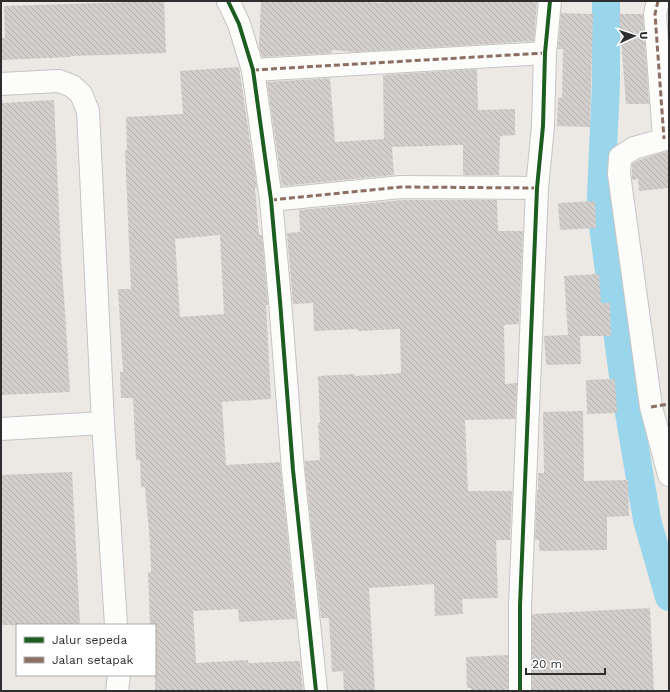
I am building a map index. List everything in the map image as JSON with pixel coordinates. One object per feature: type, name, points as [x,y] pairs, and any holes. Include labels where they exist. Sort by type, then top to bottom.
[{"type":"street","points":[[228,1],[239,24],[253,70],[271,200],[293,470],[316,691]]},
{"type":"street","points":[[520,691],[520,606],[537,188],[543,126],[545,53],[550,1]]},
{"type":"street","points":[[658,1],[655,14],[666,139],[634,148],[620,157],[619,174],[651,407],[669,475]]},
{"type":"street","points":[[253,70],[545,53]]},
{"type":"street","points":[[1,84],[60,81],[72,86],[81,94],[88,111],[103,423],[116,624]]},
{"type":"street","points":[[271,200],[401,187],[537,188]]},
{"type":"street","points":[[1,429],[103,423]]},
{"type":"street","points":[[117,691],[119,676]]},
{"type":"building","points":[[164,1],[166,53],[1,60],[1,38],[5,38],[4,6]]},
{"type":"building","points":[[261,1],[352,1],[383,3],[383,1],[537,1],[534,41],[356,52],[332,50],[332,53],[262,57],[259,47]]},
{"type":"building","points":[[561,13],[593,14],[590,127],[557,126],[558,98],[562,98],[563,49],[558,49]]},
{"type":"building","points":[[619,14],[643,14],[649,104],[626,104]]},
{"type":"building","points":[[239,67],[257,188],[255,188],[259,235],[262,235],[268,305],[266,305],[271,399],[222,402],[226,465],[280,462],[296,619],[239,622],[238,609],[193,611],[196,663],[248,660],[248,663],[300,661],[303,691],[155,691],[156,624],[150,624],[148,572],[151,572],[150,543],[145,487],[141,487],[140,460],[136,460],[133,398],[121,398],[120,372],[123,372],[118,289],[131,289],[125,150],[127,150],[126,117],[183,114],[180,71]],"holes":[[[220,235],[224,314],[180,317],[175,239]]]},
{"type":"building","points":[[477,69],[478,110],[515,109],[515,135],[500,136],[499,175],[463,175],[463,145],[392,147],[394,175],[282,186],[267,82],[330,78],[335,142],[384,139],[383,75]]},
{"type":"building","points":[[54,100],[61,255],[70,392],[1,395],[1,103]]},
{"type":"building","points":[[669,151],[669,188],[639,191],[638,179],[632,180],[632,164],[639,160]]},
{"type":"building","points":[[402,200],[497,200],[498,231],[523,231],[519,324],[504,325],[505,384],[517,383],[515,419],[465,420],[468,491],[512,491],[510,540],[496,540],[498,598],[462,599],[463,614],[435,616],[434,584],[369,588],[375,691],[344,691],[343,671],[332,672],[329,618],[321,618],[305,469],[305,461],[320,460],[318,376],[355,374],[355,376],[401,373],[400,329],[314,331],[313,303],[293,304],[287,233],[300,232],[299,210]]},
{"type":"building","points":[[595,201],[596,228],[560,230],[558,203]]},
{"type":"building","points":[[599,274],[601,303],[610,303],[611,336],[580,336],[581,364],[546,365],[544,336],[568,335],[564,276]]},
{"type":"building","points":[[615,379],[617,413],[587,414],[586,380]]},
{"type":"building","points":[[583,411],[584,481],[628,480],[629,516],[607,517],[607,550],[539,551],[539,540],[535,540],[538,473],[544,473],[543,412]]},
{"type":"building","points":[[72,472],[80,624],[1,625],[1,475]]},
{"type":"building","points":[[650,608],[654,691],[532,691],[532,614]]},
{"type":"building","points":[[508,655],[508,691],[471,691],[471,688],[467,688],[466,657]]},
{"type":"waterway","points":[[606,1],[606,82],[601,197],[602,219],[624,383],[647,520],[669,597]]},
{"type":"marked path","points":[[658,1],[655,14],[664,139]]},
{"type":"marked path","points":[[253,70],[545,53]]},
{"type":"marked path","points":[[271,200],[401,187],[537,188]]},
{"type":"marked path","points":[[651,407],[669,404]]},
{"type":"cycle path","points":[[228,1],[239,24],[253,70],[271,200],[293,470],[316,691]]},
{"type":"cycle path","points":[[520,691],[520,606],[537,188],[543,126],[545,53],[550,1]]}]
